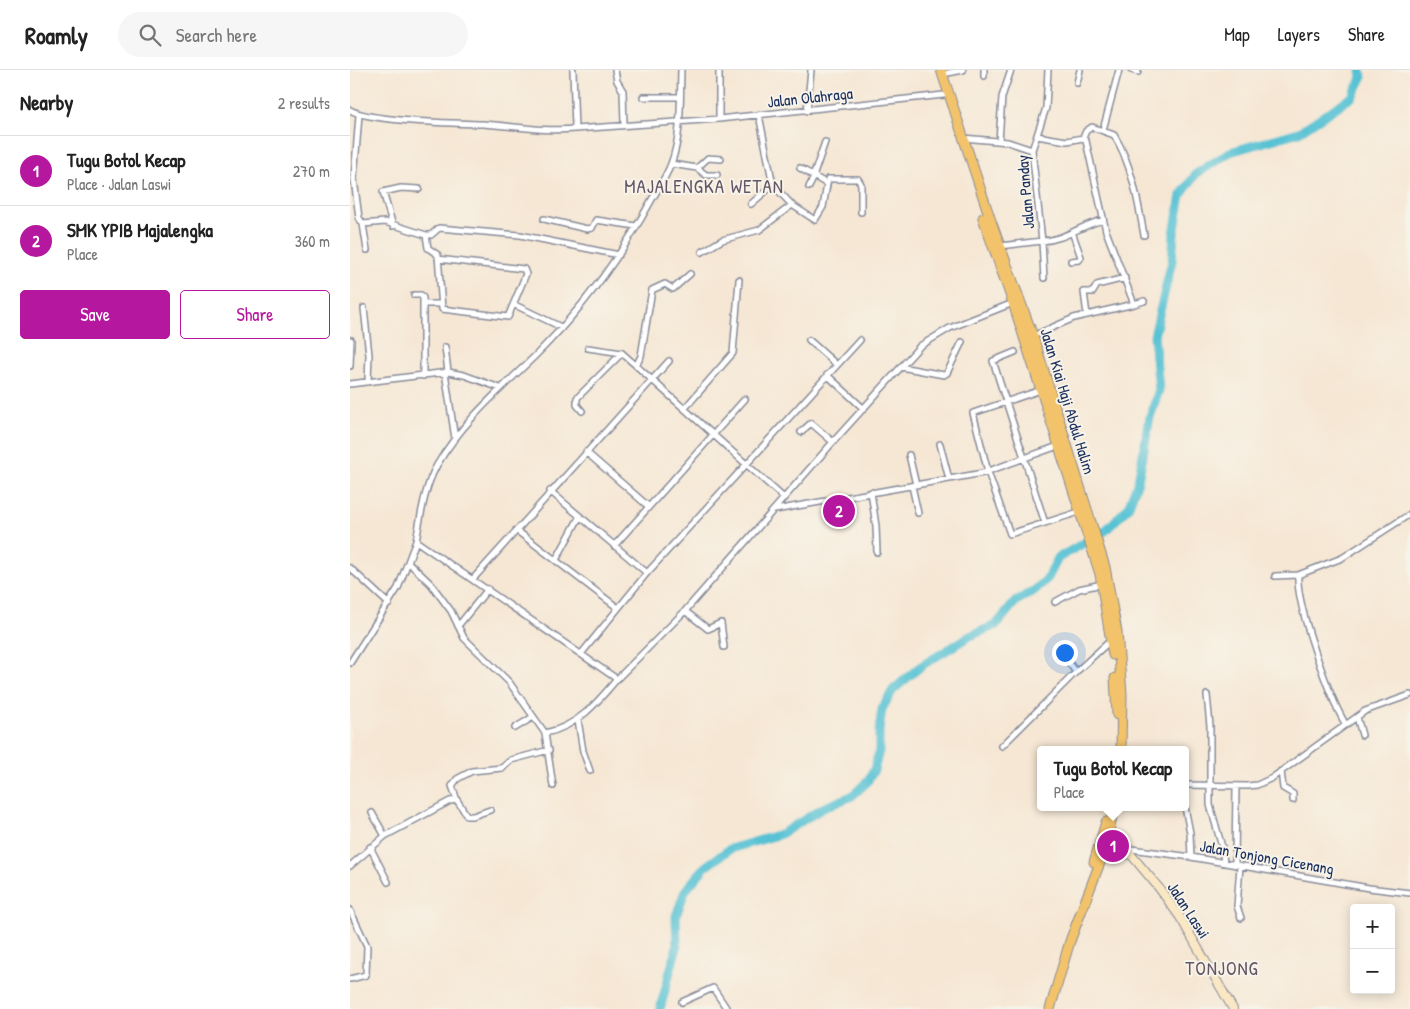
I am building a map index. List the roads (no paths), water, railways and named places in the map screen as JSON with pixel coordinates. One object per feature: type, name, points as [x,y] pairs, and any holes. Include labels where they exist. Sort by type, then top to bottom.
[{"type":"main road","name":"Jalan Kiai Haji Abdul Halim","points":[[940,71],[944,95],[1016,302],[1033,336],[1083,516]]},
{"type":"main road","name":"Jalan Kiai Haji Abdul Halim","points":[[940,71],[1000,246],[1058,446],[1113,605],[1122,694],[1121,746]]},
{"type":"main road","name":"Jalan Kiai Haji Abdul Halim","points":[[1097,555],[1111,640],[1117,723],[1116,746]]},
{"type":"main road","points":[[1104,843],[1108,811]]},
{"type":"main road","points":[[1050,1009],[1065,939],[1104,843],[1113,811]]},
{"type":"main road","name":"Jalan Laswi","points":[[1104,843],[1122,850],[1131,856],[1180,917],[1233,1009]]},
{"type":"main road","points":[[1044,1009],[1053,992]]},
{"type":"street","points":[[574,70],[575,129]]},
{"type":"street","points":[[615,70],[617,81],[623,91],[624,125]]},
{"type":"street","points":[[350,662],[388,604],[409,563],[430,481],[437,465],[455,439],[500,388],[562,327],[603,279],[619,255],[671,164],[679,123],[681,70]]},
{"type":"street","points":[[719,70],[719,119]]},
{"type":"street","points":[[807,111],[811,70]]},
{"type":"street","points":[[940,71],[963,70]]},
{"type":"street","points":[[999,141],[1002,97],[1011,70]]},
{"type":"street","name":"Jalan Panday","points":[[1000,246],[1042,241],[1032,150],[1046,108],[1048,70]]},
{"type":"street","points":[[1077,83],[1080,70]]},
{"type":"street","points":[[1103,130],[1119,70]]},
{"type":"street","points":[[1131,70],[1138,72]]},
{"type":"street","name":"Jalan Olahraga","points":[[359,115],[541,130],[575,129],[759,116],[944,95]]},
{"type":"street","points":[[643,97],[680,98]]},
{"type":"street","points":[[350,110],[359,115],[354,179],[359,218],[363,224],[367,250]]},
{"type":"street","points":[[759,116],[773,185],[792,205],[815,220],[823,207],[829,178],[861,181],[861,212]]},
{"type":"street","points":[[1134,304],[1103,220],[1088,148],[1084,138],[1086,131],[1092,127],[1114,135],[1122,151],[1137,199],[1144,235]]},
{"type":"street","points":[[1036,136],[1067,141],[1084,138]]},
{"type":"street","points":[[963,138],[999,141],[1016,144],[1032,150]]},
{"type":"street","points":[[809,187],[825,142]]},
{"type":"street","points":[[697,168],[708,158],[721,159]]},
{"type":"street","points":[[671,164],[697,168],[706,175],[717,175]]},
{"type":"street","points":[[800,168],[827,184]]},
{"type":"street","points":[[751,204],[773,185]]},
{"type":"street","points":[[393,226],[383,192],[401,188],[419,189]]},
{"type":"street","points":[[702,252],[722,240],[759,230],[792,205]]},
{"type":"street","points":[[544,219],[587,228],[592,228],[596,220],[636,226]]},
{"type":"street","points":[[1044,278],[1042,241],[1055,240],[1088,223],[1103,220]]},
{"type":"street","points":[[363,224],[386,222],[393,226],[426,235],[431,235],[439,228],[520,235],[619,255]]},
{"type":"street","points":[[1071,261],[1079,260],[1081,257],[1072,232]]},
{"type":"street","points":[[426,235],[428,248],[436,253],[438,259],[440,304],[444,309],[506,318],[515,305],[526,274],[524,269],[438,259]]},
{"type":"street","points":[[637,364],[641,356],[652,290],[665,284],[673,289],[690,274]]},
{"type":"street","points":[[1087,315],[1084,292],[1093,292],[1096,285],[1125,278]]},
{"type":"street","points":[[685,408],[733,353],[739,280]]},
{"type":"street","points":[[414,295],[422,296],[423,304],[422,376]]},
{"type":"street","points":[[545,733],[560,729],[578,720],[604,695],[616,678],[685,611],[920,346],[935,336],[1016,302]]},
{"type":"street","points":[[1033,336],[1074,318],[1144,302]]},
{"type":"street","points":[[423,304],[440,304]]},
{"type":"street","points":[[515,305],[562,327]]},
{"type":"street","points":[[364,308],[369,355],[368,381]]},
{"type":"street","points":[[350,366],[351,340]]},
{"type":"street","points":[[810,340],[837,365]]},
{"type":"street","points":[[581,654],[647,573],[860,340]]},
{"type":"street","points":[[901,367],[944,376],[962,342]]},
{"type":"street","points":[[445,347],[446,372],[455,439]]},
{"type":"street","points":[[588,348],[622,353],[637,364],[745,465],[784,498]]},
{"type":"street","points":[[1015,352],[993,360],[1045,523]]},
{"type":"street","points":[[582,411],[577,405],[577,398],[622,353]]},
{"type":"street","points":[[473,579],[550,491],[669,361]]},
{"type":"street","points":[[350,384],[446,372],[464,375],[500,388]]},
{"type":"street","points":[[827,375],[864,409]]},
{"type":"street","points":[[1041,390],[974,411],[972,415],[988,472],[1010,534],[1045,523],[1083,516]]},
{"type":"street","points":[[614,546],[745,399]]},
{"type":"street","points":[[801,432],[811,423],[833,442]]},
{"type":"street","points":[[940,444],[949,479]]},
{"type":"street","points":[[774,510],[988,472],[1058,446]]},
{"type":"street","points":[[586,452],[648,506]]},
{"type":"street","points":[[909,455],[918,513]]},
{"type":"street","points":[[550,491],[647,573]]},
{"type":"street","points":[[871,492],[876,526],[877,552]]},
{"type":"street","points":[[1275,576],[1296,575],[1342,558],[1410,514]]},
{"type":"street","points":[[556,560],[580,516]]},
{"type":"street","points":[[516,530],[618,608]]},
{"type":"street","points":[[416,541],[430,548],[616,678]]},
{"type":"street","points":[[409,563],[431,584],[452,611],[458,626],[470,644],[515,690],[545,733],[553,786]]},
{"type":"street","points":[[350,568],[388,604]]},
{"type":"street","points":[[1296,575],[1302,607],[1330,694],[1346,725]]},
{"type":"street","points":[[1055,602],[1078,590],[1102,583]]},
{"type":"street","points":[[458,626],[488,589]]},
{"type":"street","points":[[685,611],[708,629],[722,623],[724,648]]},
{"type":"street","points":[[1002,746],[1111,640]]},
{"type":"street","points":[[1063,655],[1076,672]]},
{"type":"street","points":[[1207,695],[1210,726],[1210,805],[1222,847],[1224,863]]},
{"type":"street","points":[[1189,785],[1236,787],[1257,785],[1281,771],[1371,708],[1410,695]]},
{"type":"street","points":[[515,728],[533,717]]},
{"type":"street","points":[[1358,717],[1362,735]]},
{"type":"street","points":[[578,720],[583,751],[590,771]]},
{"type":"street","points":[[490,810],[467,816],[457,800],[452,786],[457,779],[477,770],[502,768],[510,760],[548,750]]},
{"type":"street","points":[[1281,771],[1283,788],[1294,794],[1293,800]]},
{"type":"street","points":[[1236,787],[1236,906],[1241,918]]},
{"type":"street","points":[[350,866],[385,836],[441,805],[457,800]]},
{"type":"street","points":[[1186,811],[1190,833],[1190,857]]},
{"type":"street","points":[[372,813],[385,836]]},
{"type":"street","points":[[370,847],[388,882]]},
{"type":"street","name":"Jalan Tonjong Cicenang","points":[[1122,850],[1190,857],[1410,893]]},
{"type":"street","points":[[350,910],[367,946],[367,974],[364,977],[350,979]]},
{"type":"street","points":[[682,1002],[713,988],[727,1009]]},
{"type":"waterway","points":[[660,1009],[677,946],[676,916],[685,891],[705,867],[730,849],[781,834],[823,808],[852,796],[867,782],[874,770],[879,751],[882,709],[893,690],[921,666],[970,636],[996,625],[1016,601],[1035,590],[1048,578],[1058,558],[1105,531],[1128,508],[1138,481],[1150,417],[1159,390],[1154,336],[1172,261],[1174,234],[1181,195],[1196,174],[1230,152],[1299,132],[1352,97],[1362,78],[1361,70]]},
{"type":"place","name":"SMK YPIB Majalengka","points":[[839,511]]},
{"type":"place","name":"Tugu Botol Kecap","points":[[1113,846]]},
{"type":"district","name":"MAJALENGKA WETAN","points":[[704,186]]},
{"type":"district","name":"TONJONG","points":[[1222,968]]}]
